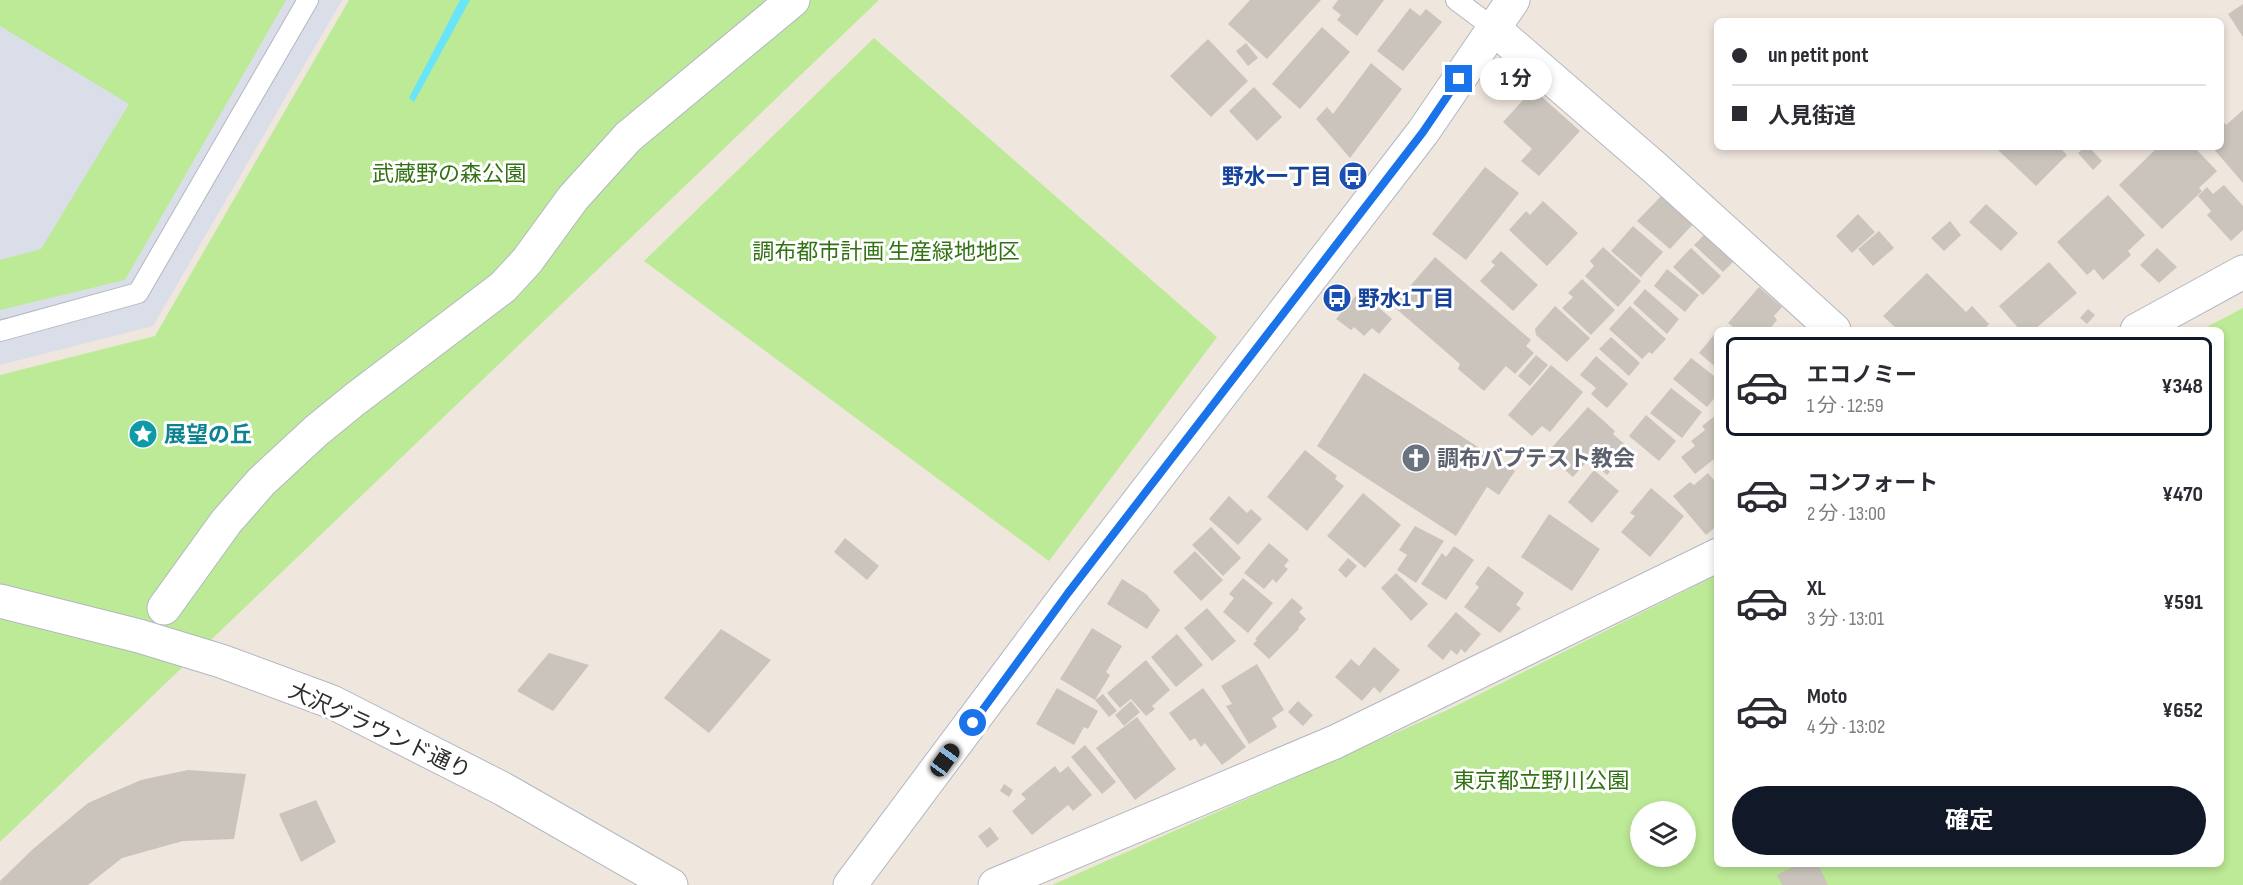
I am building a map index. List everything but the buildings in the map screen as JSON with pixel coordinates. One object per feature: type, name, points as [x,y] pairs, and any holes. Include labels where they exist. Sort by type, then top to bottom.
[{"type":"street","points":[[164,608],[226,522],[261,482],[346,406],[503,287],[527,261],[573,198],[628,137],[793,0]]},
{"type":"street","points":[[850,885],[1076,583],[1423,132],[1492,27],[1513,0]]},
{"type":"street","points":[[1492,27],[1646,160],[1831,327]]},
{"type":"street","points":[[2142,327],[2243,272]]},
{"type":"street","points":[[995,885],[1335,742],[1714,557]]},
{"type":"street","name":"大沢グラウンド通り","points":[[0,601],[139,636],[221,661],[332,702],[503,789],[671,885]]},
{"type":"lane","points":[[0,331],[138,293],[308,0]]},
{"type":"lane","points":[[1456,0],[1492,27]]},
{"type":"shaded area","points":[[0,0],[342,0],[153,326],[0,365]]},
{"type":"green space","points":[[0,0],[286,0],[125,280],[0,310],[0,260],[41,249],[129,104],[0,26]]},
{"type":"green space","name":"武蔵野の森公園","points":[[349,0],[879,0],[0,842],[0,375],[155,336]]},
{"type":"green space","name":"調布都市計画 生産緑地地区","points":[[874,38],[1217,337],[1049,561],[644,261]]},
{"type":"green space","name":"東京都立野川公園","points":[[2243,308],[2243,885],[1052,885],[1452,708],[1714,577],[1714,867],[2224,867],[2224,327],[2207,327]]},
{"type":"water","points":[[460,0],[470,0],[414,102],[409,98]]},
{"type":"place","name":"野水一丁目","points":[[1353,176]]},
{"type":"place","name":"野水1丁目","points":[[1337,298]]},
{"type":"place","name":"展望の丘","points":[[143,434]]},
{"type":"place","name":"調布バプテスト教会","points":[[1416,458]]},
{"type":"route","points":[[973,723],[1068,593],[1423,132],[1459,79]]}]
